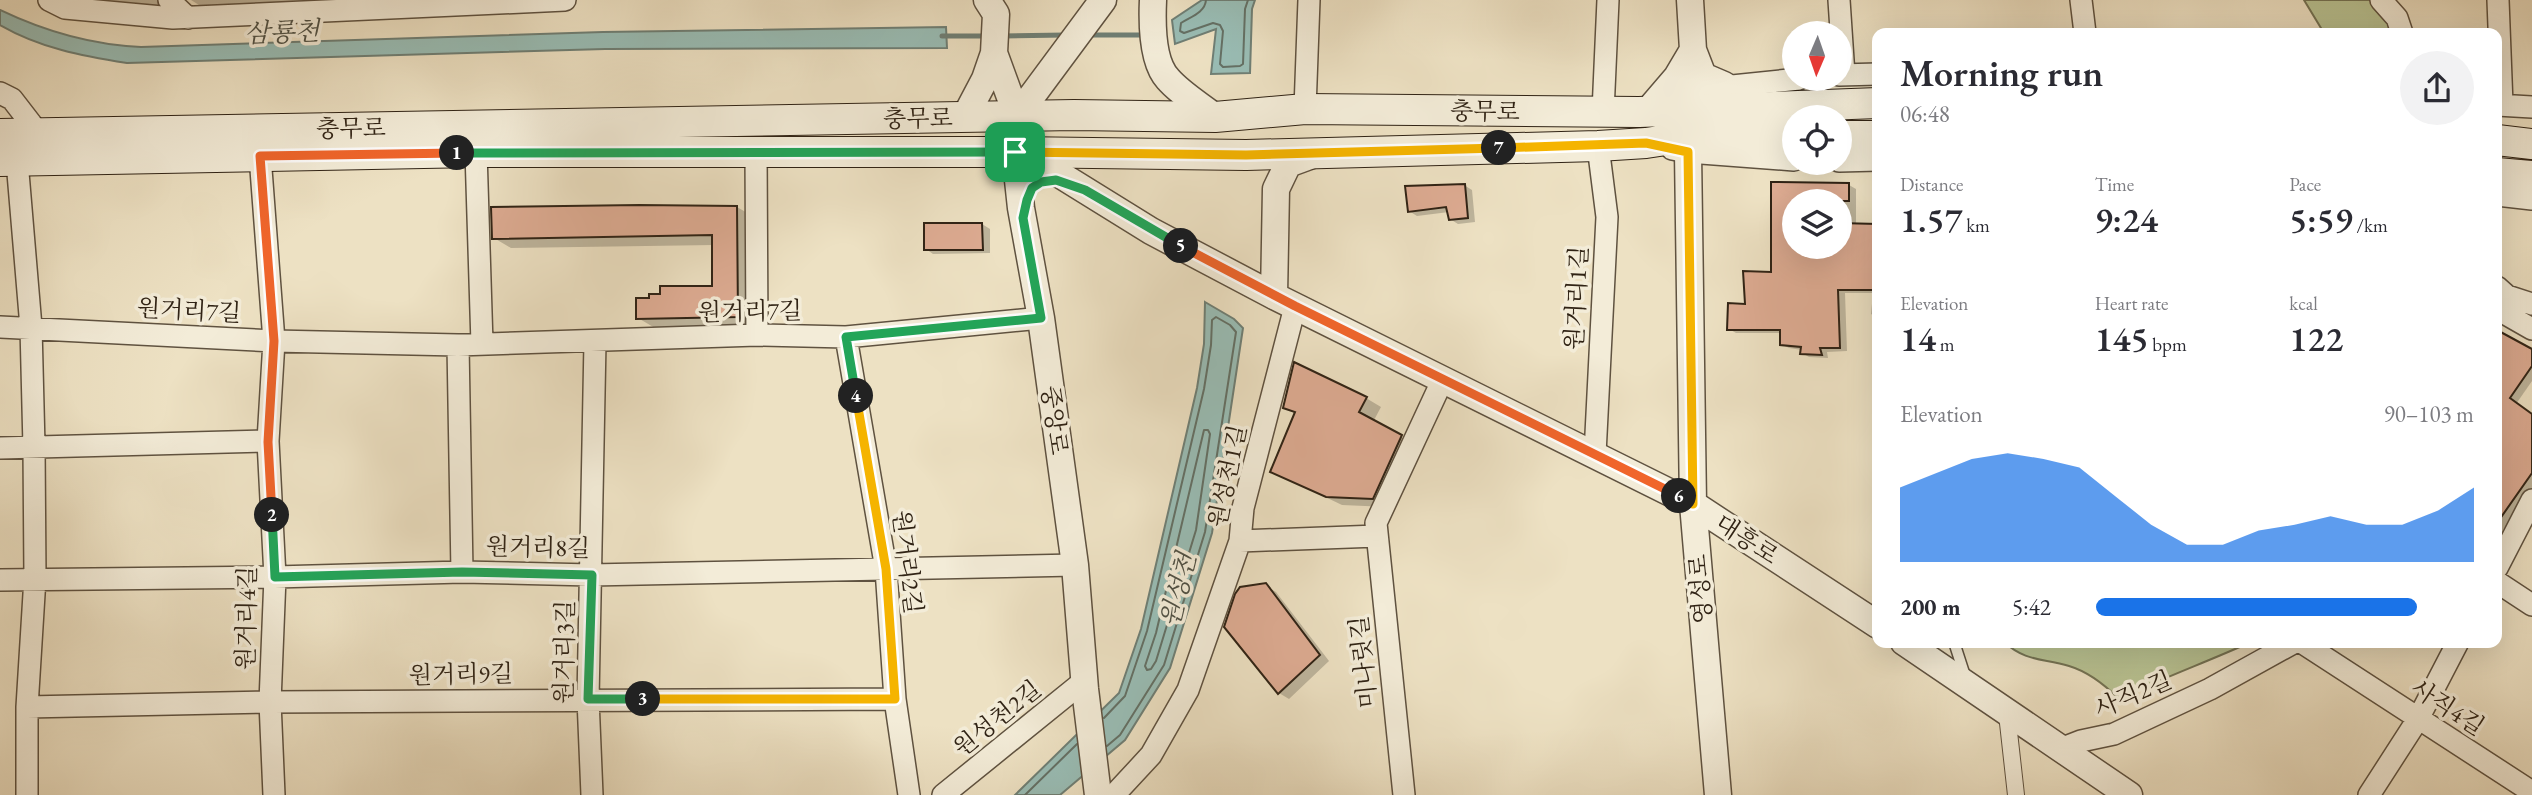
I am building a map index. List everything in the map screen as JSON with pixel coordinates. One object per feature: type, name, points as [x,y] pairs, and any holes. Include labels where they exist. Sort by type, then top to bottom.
[{"type":"main road","name":"충무로","points":[[0,134],[1017,116],[1215,117],[1306,108],[1604,112],[1646,108],[1872,103]]},
{"type":"main road","name":"충무로","points":[[8,161],[476,152],[1246,155],[1598,146],[1646,143],[1699,135],[1782,135]]},
{"type":"main road","points":[[1852,136],[1872,136]]},
{"type":"main road","points":[[2502,141],[2532,144]]},
{"type":"main road","points":[[2502,173],[2532,176]]},
{"type":"street","points":[[49,0],[65,8],[173,18],[397,5],[565,0]]},
{"type":"street","points":[[169,0],[188,18]]},
{"type":"street","points":[[992,7],[994,53],[1017,116],[1103,0]]},
{"type":"street","points":[[1153,0],[1152,26],[1161,68],[1168,79],[1215,117]]},
{"type":"street","points":[[1306,108],[1309,0]]},
{"type":"street","points":[[1604,112],[1608,0]]},
{"type":"street","points":[[1690,0],[1693,50],[1703,76],[1724,85]]},
{"type":"street","points":[[1839,0],[1840,21]]},
{"type":"street","points":[[2081,0],[2084,28]]},
{"type":"street","points":[[2381,0],[2397,18],[2400,28]]},
{"type":"street","points":[[2498,0],[2499,28]]},
{"type":"street","points":[[1646,108],[1677,77],[1693,50]]},
{"type":"street","points":[[965,117],[985,79],[994,53]]},
{"type":"street","points":[[1852,75],[1872,74]]},
{"type":"street","points":[[1646,108],[1693,90],[1782,80]]},
{"type":"street","points":[[0,93],[12,99],[39,134]]},
{"type":"street","points":[[2502,105],[2532,107]]},
{"type":"street","name":"중앙로","points":[[1017,116],[1015,152],[1023,218],[1041,318],[1074,565],[1084,685],[1103,791]]},
{"type":"street","points":[[1646,143],[1688,152],[1782,159]]},
{"type":"street","name":"원거리1길","points":[[1595,454],[1607,216],[1598,146]]},
{"type":"street","points":[[476,152],[482,344]]},
{"type":"street","points":[[756,152],[757,335]]},
{"type":"street","name":"대흥로","points":[[1015,152],[1085,190],[1151,231],[1284,301],[1693,504],[1872,621]]},
{"type":"street","name":"영성로","points":[[1688,152],[1693,504],[1718,795]]},
{"type":"street","points":[[1284,301],[1276,190],[1288,164],[1320,153]]},
{"type":"street","name":"원거리4길","points":[[260,156],[274,341],[268,442],[275,577],[270,702],[274,795]]},
{"type":"street","points":[[1852,161],[1872,160]]},
{"type":"street","points":[[8,161],[31,327],[35,578],[27,707],[27,795]]},
{"type":"street","points":[[1023,218],[1032,188],[1041,182],[1056,180],[1085,190]]},
{"type":"street","points":[[2502,196],[2532,199]]},
{"type":"street","points":[[2502,292],[2507,296],[2532,304]]},
{"type":"street","name":"원성천1길","points":[[1103,791],[1151,755],[1188,690],[1240,541],[1242,508],[1284,301]]},
{"type":"street","points":[[2502,312],[2532,329]]},
{"type":"street","name":"원거리7길","points":[[0,327],[274,341],[458,345],[757,335],[846,337],[1041,318]]},
{"type":"street","name":"원거리2길","points":[[846,337],[886,569],[895,699],[909,795]]},
{"type":"street","name":"원거리3길","points":[[592,795],[588,699],[595,342]]},
{"type":"street","points":[[458,345],[462,572]]},
{"type":"street","points":[[1240,541],[1376,529],[1443,379]]},
{"type":"street","points":[[0,448],[268,442]]},
{"type":"street","points":[[2502,558],[2532,500]]},
{"type":"street","name":"미나릿길","points":[[1376,529],[1404,795]]},
{"type":"street","name":"원거리8길","points":[[0,580],[462,572],[592,575],[1074,565]]},
{"type":"street","points":[[2502,585],[2532,605]]},
{"type":"street","points":[[1913,648],[2129,795]]},
{"type":"street","name":"사직2길","points":[[2063,748],[2114,734],[2210,689],[2284,648]]},
{"type":"street","name":"사직4길","points":[[2310,648],[2532,792]]},
{"type":"street","points":[[2369,795],[2418,719],[2455,648]]},
{"type":"street","name":"원성천2길","points":[[943,795],[1084,685]]},
{"type":"street","name":"원거리9길","points":[[27,707],[588,699],[895,699]]},
{"type":"street","points":[[2007,714],[2016,795]]},
{"type":"lane","points":[[1956,648],[1968,685]]},
{"type":"green space","points":[[2304,0],[2370,0],[2390,20],[2391,28],[2321,28]]},
{"type":"green space","points":[[2012,648],[2237,648],[2119,699],[2083,672],[2020,653]]},
{"type":"water","points":[[1202,0],[1255,0],[1252,9],[1250,73],[1211,74],[1216,29],[1175,44],[1172,20]]},
{"type":"water","points":[[0,10],[69,36],[141,47],[603,32],[946,27],[947,48],[605,49],[127,63],[78,54],[30,40],[0,25]]},
{"type":"water","name":"원성천","points":[[1205,302],[1234,319],[1243,328],[1212,533],[1170,668],[1125,740],[1060,795],[1015,795],[1119,693],[1141,629],[1197,388],[1204,344]]},
{"type":"building","points":[[1771,182],[1849,183],[1849,189],[1782,189],[1782,259],[1852,259],[1852,223],[1872,224],[1872,290],[1838,290],[1840,348],[1820,348],[1822,355],[1800,354],[1801,347],[1780,345],[1780,330],[1727,330],[1728,303],[1745,304],[1743,271],[1771,272]]},
{"type":"building","points":[[1465,184],[1468,218],[1449,220],[1446,207],[1408,212],[1405,186]]},
{"type":"building","points":[[737,206],[738,317],[636,319],[636,298],[649,298],[649,294],[660,294],[660,286],[712,286],[712,235],[492,239],[491,207]]},
{"type":"building","points":[[924,223],[982,223],[983,250],[924,250]]},
{"type":"building","points":[[2502,333],[2532,349],[2532,366],[2510,398],[2532,414],[2532,473],[2502,516]]},
{"type":"building","points":[[1294,362],[1367,397],[1359,412],[1402,435],[1373,499],[1326,497],[1270,472],[1295,412],[1283,408]]},
{"type":"building","points":[[1266,583],[1320,655],[1278,694],[1224,627],[1240,587]]},
{"type":"waterway","name":"삼룡천","points":[[1002,36],[1065,35]]},
{"type":"waterway","name":"삼룡천","points":[[1089,35],[1146,35]]},
{"type":"waterway","name":"삼룡천","points":[[942,36],[988,36]]},
{"type":"route","points":[[1646,143],[1688,152],[1693,504],[1274,296],[1151,231],[1085,190],[1056,180],[1041,182],[1032,188],[1023,218],[1041,318],[846,337],[886,569],[895,699],[588,699],[592,575],[462,572],[275,577],[268,442],[274,341],[260,156],[476,152],[1015,152],[1246,155],[1646,143]]}]
